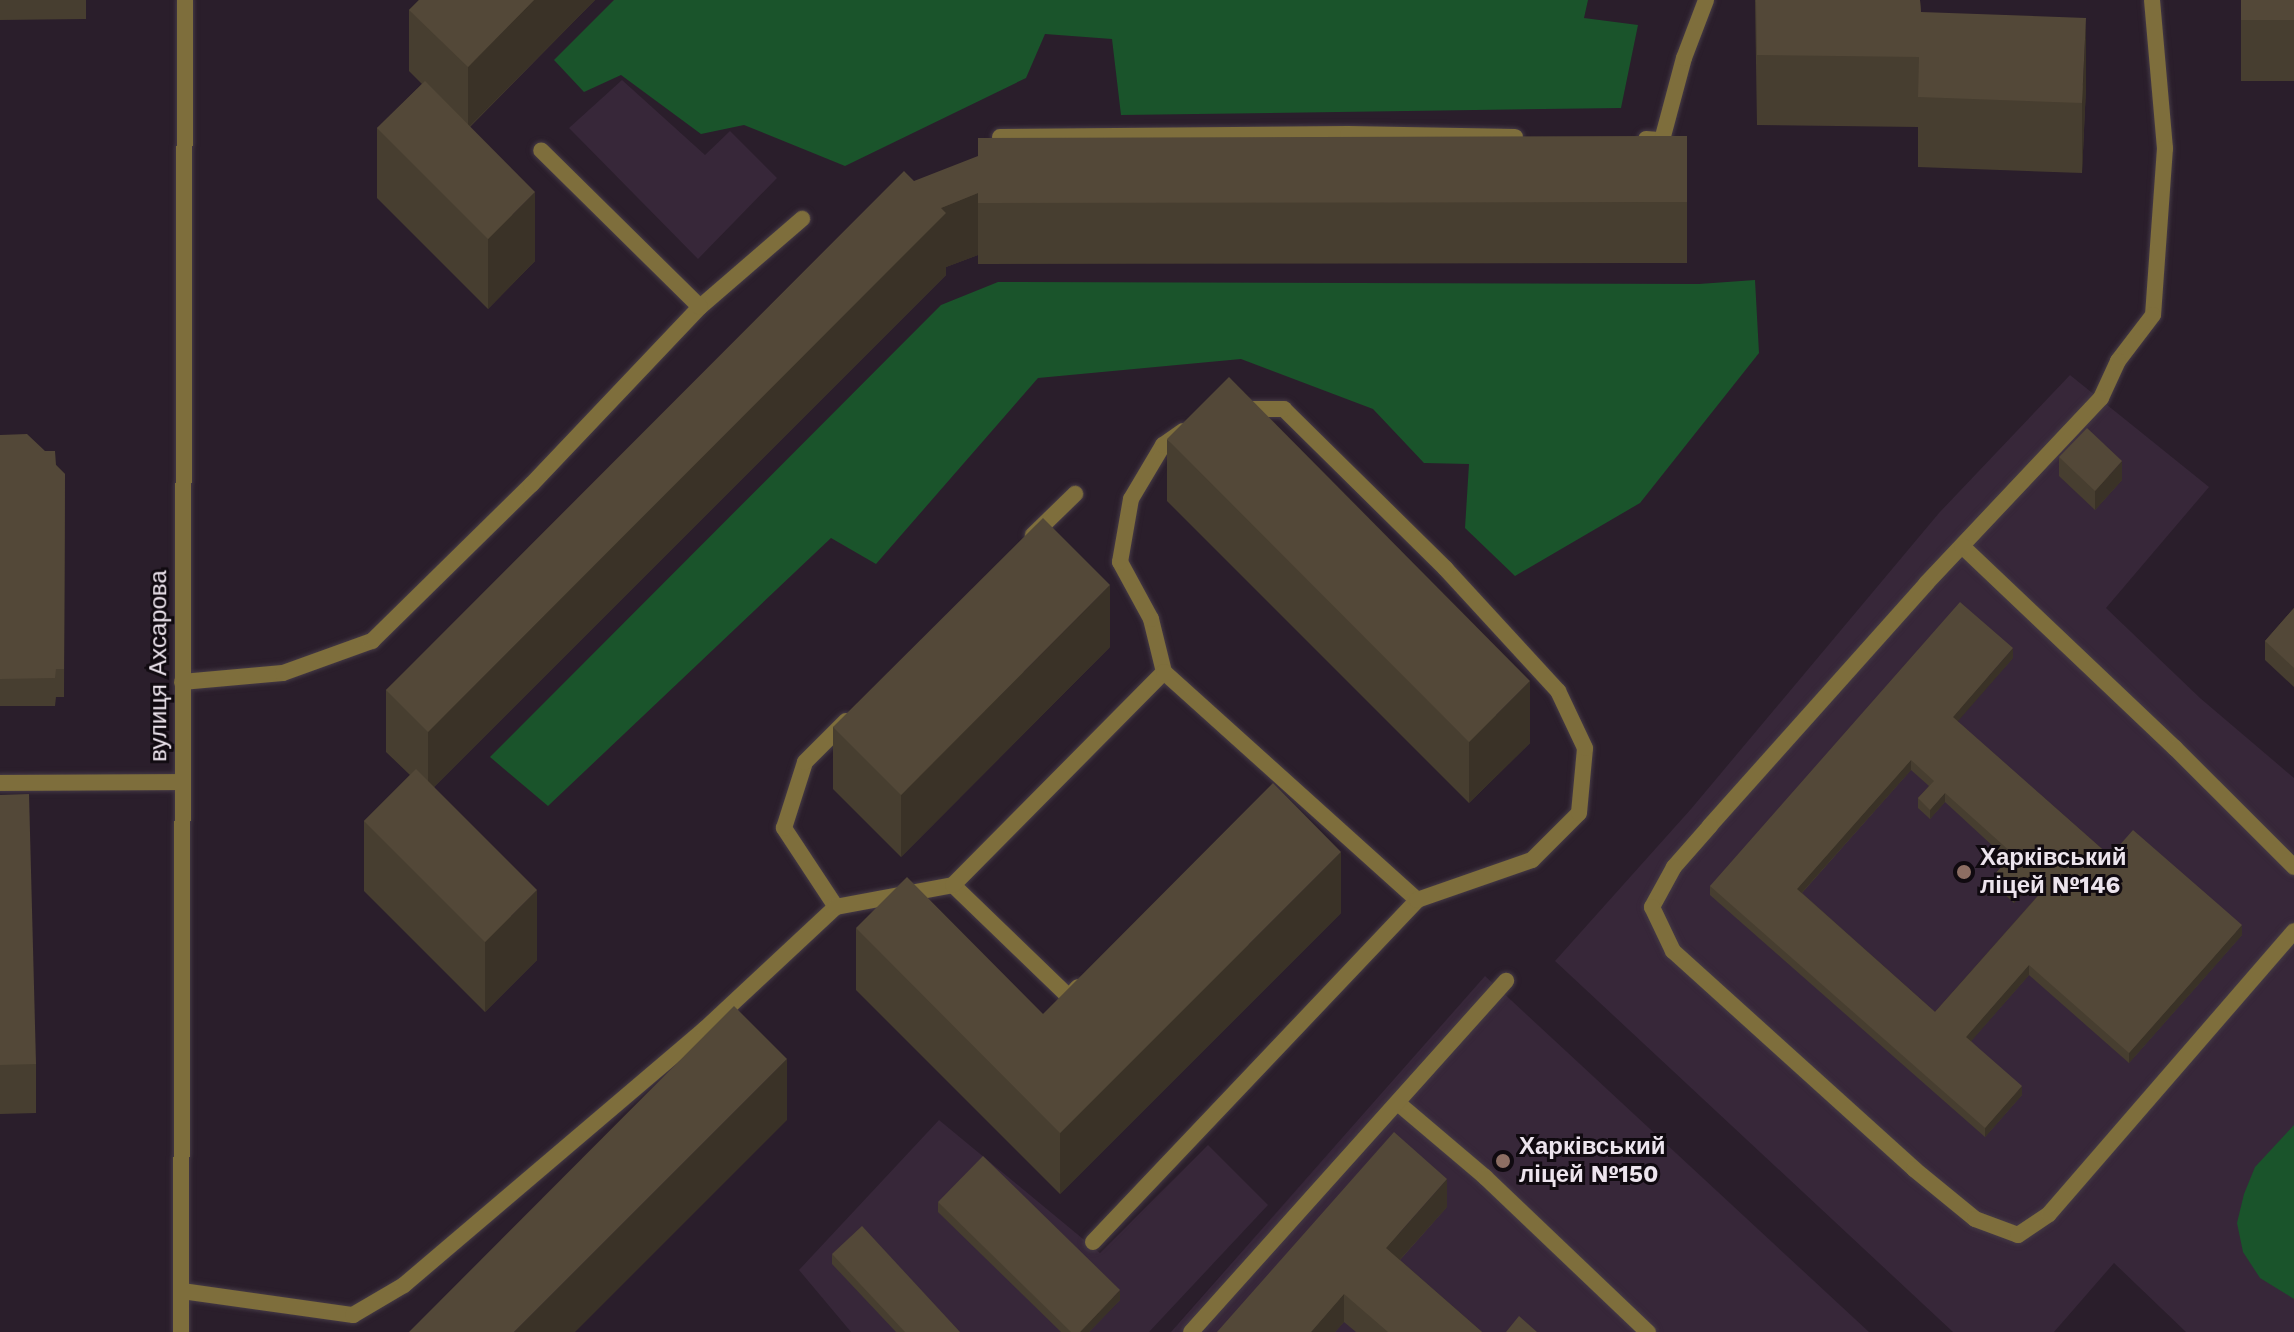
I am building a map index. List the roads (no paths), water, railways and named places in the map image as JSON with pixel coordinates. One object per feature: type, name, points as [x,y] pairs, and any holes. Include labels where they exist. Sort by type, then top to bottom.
[{"type":"street","name":"вулиця Ахсарова","points":[[181,1332],[185,0]]},
{"type":"street","points":[[1630,139],[1662,140],[1684,58],[1706,0]]},
{"type":"street","points":[[2152,0],[2165,148],[2153,315],[2118,361],[2101,398],[1962,546],[1674,867],[1652,907],[1673,951],[1914,1169],[1975,1219],[2018,1235],[2049,1214],[2294,931]]},
{"type":"street","points":[[1000,137],[1348,134],[1536,138]]},
{"type":"street","points":[[541,150],[700,307]]},
{"type":"street","points":[[182,682],[283,673],[372,641],[531,485],[700,307],[802,219]]},
{"type":"street","points":[[1093,1242],[1417,900],[1532,860],[1579,813],[1585,748],[1558,691],[1446,569],[1284,409],[1216,409]]},
{"type":"street","points":[[1195,424],[1163,445],[1131,499],[1120,562],[1151,619],[1164,672],[1417,900]]},
{"type":"street","points":[[1018,550],[1075,494]]},
{"type":"street","points":[[1962,546],[2187,759],[2294,867]]},
{"type":"street","points":[[182,1291],[353,1315],[404,1285],[705,1029],[836,907],[953,885],[1164,672]]},
{"type":"street","points":[[836,907],[784,828],[805,762],[861,706]]},
{"type":"street","points":[[0,783],[183,782]]},
{"type":"street","points":[[953,885],[1069,997],[1090,975]]},
{"type":"street","points":[[1191,1332],[1399,1104],[1506,981]]},
{"type":"street","points":[[1399,1104],[1485,1177],[1648,1332]]},
{"type":"place","name":"Харківський ліцей №146","points":[[1964,872]]},
{"type":"place","name":"Харківський ліцей №150","points":[[1503,1161]]}]
